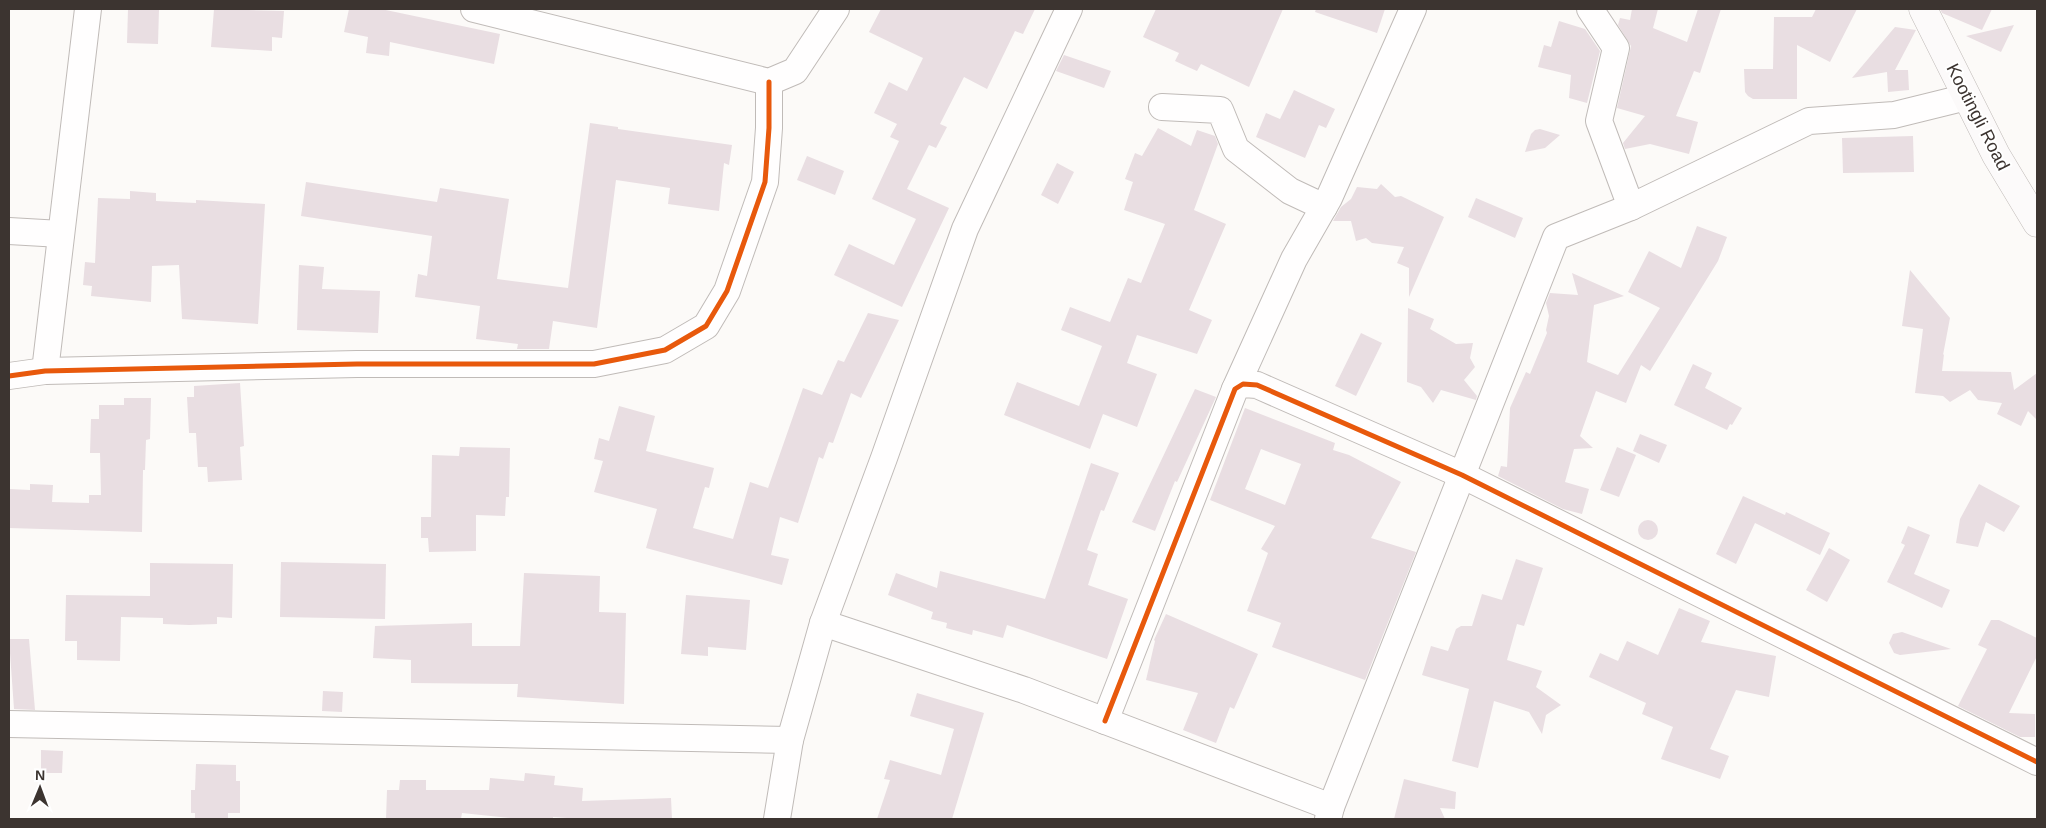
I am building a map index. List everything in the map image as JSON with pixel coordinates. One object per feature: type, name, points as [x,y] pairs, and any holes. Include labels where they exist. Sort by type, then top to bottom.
[{"type":"street","points":[[45,371],[88,9]]},
{"type":"street","points":[[474,9],[560,19],[769,82],[795,71],[836,9]]},
{"type":"street","points":[[777,819],[790,740],[823,623],[965,229],[1069,9]]},
{"type":"street","points":[[1105,721],[1235,389],[1294,259],[1324,207],[1414,9]]},
{"type":"street","points":[[1590,9],[1616,48],[1599,121],[1631,207]]},
{"type":"street","name":"Kootingli Road","points":[[1923,9],[1996,155],[2037,223]]},
{"type":"street","points":[[9,376],[45,371],[357,364],[594,364],[665,350],[706,326],[727,291],[765,182],[769,128],[769,82]]},
{"type":"street","points":[[823,623],[1024,690],[1330,813],[1556,237],[1631,207],[1808,121],[1894,115],[1967,97]]},
{"type":"street","points":[[1162,107],[1220,110],[1236,149],[1290,191],[1324,207]]},
{"type":"street","points":[[9,231],[61,234]]},
{"type":"street","points":[[1235,389],[1243,384],[1257,385],[1462,476],[2037,762]]},
{"type":"street","points":[[9,724],[790,740]]},
{"type":"building","points":[[128,9],[159,9],[158,44],[127,43]]},
{"type":"building","points":[[214,9],[284,11],[282,38],[272,37],[272,51],[211,47]]},
{"type":"building","points":[[349,9],[381,9],[500,34],[494,64],[390,42],[389,56],[366,53],[368,37],[344,32]]},
{"type":"building","points":[[881,9],[1035,9],[1023,34],[1015,31],[987,89],[964,77],[940,124],[947,127],[936,148],[929,145],[907,189],[949,208],[902,307],[834,275],[849,244],[894,265],[916,219],[872,199],[899,141],[890,137],[897,124],[874,113],[889,82],[907,91],[923,58],[869,32]]},
{"type":"building","points":[[1156,9],[1283,9],[1249,87],[1201,64],[1197,71],[1175,61],[1179,53],[1143,37]]},
{"type":"building","points":[[1316,9],[1385,9],[1377,33],[1315,12]]},
{"type":"building","points":[[1632,9],[1658,9],[1653,28],[1687,42],[1698,9],[1721,9],[1700,73],[1694,71],[1676,116],[1698,122],[1689,154],[1650,144],[1625,149],[1623,143],[1645,116],[1617,108],[1631,46],[1618,25],[1620,18],[1630,20]]},
{"type":"building","points":[[1816,9],[1857,9],[1830,62],[1797,45],[1797,99],[1753,99],[1748,96],[1745,92],[1744,69],[1773,69],[1774,17],[1812,17]]},
{"type":"building","points":[[1940,9],[1992,9],[1982,30],[1942,13]]},
{"type":"building","points":[[1559,21],[1585,29],[1600,51],[1587,103],[1569,98],[1571,75],[1538,67],[1544,45],[1551,47]]},
{"type":"building","points":[[2014,25],[2001,52],[1966,36]]},
{"type":"building","points":[[1895,27],[1916,30],[1895,70],[1908,70],[1909,90],[1888,92],[1887,72],[1852,78]]},
{"type":"building","points":[[1064,55],[1111,71],[1104,88],[1056,71]]},
{"type":"building","points":[[1294,90],[1335,109],[1326,128],[1319,125],[1305,158],[1256,137],[1266,113],[1280,119]]},
{"type":"building","points":[[590,123],[618,127],[618,129],[732,145],[729,165],[724,163],[719,211],[668,204],[670,188],[616,180],[597,328],[553,321],[549,349],[517,349],[518,344],[476,339],[480,306],[415,297],[418,274],[427,276],[432,236],[301,216],[306,182],[437,202],[440,188],[509,199],[497,279],[568,288]]},
{"type":"building","points":[[1158,128],[1191,146],[1197,130],[1215,136],[1218,144],[1194,210],[1226,224],[1189,310],[1212,320],[1197,354],[1137,335],[1127,363],[1157,374],[1137,427],[1103,414],[1090,449],[1004,415],[1017,382],[1079,406],[1102,346],[1061,330],[1070,307],[1110,322],[1128,278],[1141,283],[1165,224],[1124,210],[1133,182],[1125,179],[1135,153],[1142,156]]},
{"type":"building","points":[[1540,129],[1560,135],[1545,148],[1525,152],[1531,134],[1535,130]]},
{"type":"building","points":[[1913,136],[1914,172],[1843,173],[1842,138]]},
{"type":"building","points":[[807,156],[844,171],[835,195],[797,180]]},
{"type":"building","points":[[1057,163],[1074,172],[1058,204],[1041,195]]},
{"type":"building","points":[[1381,184],[1395,197],[1401,196],[1444,217],[1409,297],[1409,268],[1397,263],[1404,247],[1372,243],[1366,238],[1356,241],[1351,221],[1333,221],[1341,207],[1351,199],[1357,187],[1377,189]]},
{"type":"building","points":[[130,191],[156,193],[156,201],[196,203],[196,200],[265,204],[258,324],[182,319],[179,265],[152,266],[151,302],[91,296],[92,286],[83,285],[85,262],[95,263],[98,198],[130,199]]},
{"type":"building","points":[[1476,198],[1523,218],[1515,238],[1468,217]]},
{"type":"building","points":[[1697,226],[1727,237],[1718,261],[1650,371],[1641,365],[1626,403],[1596,391],[1580,436],[1593,448],[1574,449],[1565,482],[1589,489],[1582,514],[1563,509],[1498,476],[1501,466],[1507,467],[1510,408],[1526,372],[1530,374],[1547,333],[1549,316],[1546,303],[1550,293],[1578,295],[1572,273],[1624,296],[1594,305],[1587,362],[1618,375],[1660,308],[1628,292],[1649,251],[1681,268]]},
{"type":"building","points":[[299,265],[324,267],[322,289],[380,291],[378,333],[297,330]]},
{"type":"building","points":[[1910,270],[1950,318],[1942,371],[2011,372],[2014,390],[2037,373],[2037,420],[2028,411],[2021,426],[1997,414],[2002,403],[1978,400],[1970,390],[1950,402],[1943,396],[1915,393],[1923,329],[1902,326]]},
{"type":"building","points":[[1408,308],[1434,319],[1430,329],[1456,344],[1473,343],[1470,358],[1475,367],[1464,380],[1477,396],[1476,400],[1441,390],[1433,403],[1421,387],[1407,382]]},
{"type":"building","points":[[868,313],[899,320],[861,398],[851,393],[833,443],[829,442],[823,459],[819,457],[798,523],[780,517],[771,555],[789,559],[782,585],[646,548],[657,509],[594,492],[603,461],[594,459],[599,438],[609,441],[619,406],[655,416],[646,451],[714,468],[709,488],[705,487],[693,528],[733,539],[750,482],[768,488],[803,388],[822,395],[838,360],[844,362]]},
{"type":"building","points":[[1361,333],[1382,343],[1356,396],[1335,386]]},
{"type":"building","points":[[1693,364],[1712,373],[1705,388],[1742,408],[1727,430],[1674,405]]},
{"type":"building","points":[[240,383],[244,446],[240,447],[242,480],[208,482],[207,467],[198,467],[196,433],[189,433],[187,397],[194,397],[194,386]]},
{"type":"building","points":[[1195,389],[1216,397],[1177,482],[1175,481],[1155,531],[1132,522]]},
{"type":"building","points":[[124,398],[151,398],[150,439],[146,440],[145,470],[143,470],[142,532],[9,528],[9,489],[30,490],[30,484],[53,485],[52,502],[89,503],[89,495],[101,495],[100,453],[90,453],[91,419],[99,419],[99,405],[124,405]]},
{"type":"building","points":[[1245,408],[1335,443],[1333,450],[1349,455],[1401,482],[1371,538],[1416,552],[1365,680],[1272,647],[1281,623],[1247,611],[1268,553],[1261,549],[1275,526],[1210,500]],"holes":[[[1261,449],[1301,464],[1285,505],[1245,489]]]},
{"type":"building","points":[[1640,434],[1667,445],[1659,463],[1633,451]]},
{"type":"building","points":[[460,447],[510,448],[509,497],[506,497],[505,516],[476,515],[476,551],[429,552],[428,538],[421,538],[421,517],[431,517],[432,455],[459,456]]},
{"type":"building","points":[[1617,447],[1636,455],[1619,497],[1600,490]]},
{"type":"building","points":[[1091,463],[1119,473],[1104,511],[1101,510],[1087,550],[1098,554],[1088,585],[1128,599],[1107,659],[1007,625],[1003,638],[973,630],[972,635],[946,628],[947,623],[931,619],[933,612],[888,595],[896,573],[937,588],[940,571],[1045,599]]},
{"type":"building","points":[[1979,484],[2020,506],[2004,532],[1986,522],[1978,547],[1956,543],[1960,519]]},
{"type":"building","points":[[1743,496],[1785,515],[1786,512],[1830,533],[1820,555],[1755,523],[1736,564],[1716,554]]},
{"type":"building","points":[[1644,520],[1652,520],[1658,526],[1658,534],[1652,540],[1644,540],[1638,534],[1638,526]]},
{"type":"building","points":[[1908,526],[1930,535],[1914,574],[1950,590],[1942,608],[1887,582],[1905,545],[1901,543]]},
{"type":"building","points":[[1829,548],[1850,560],[1827,602],[1806,590]]},
{"type":"building","points":[[1516,559],[1543,568],[1524,626],[1517,624],[1507,660],[1542,671],[1536,687],[1561,705],[1546,715],[1542,734],[1529,712],[1494,701],[1478,768],[1452,761],[1469,689],[1422,675],[1431,646],[1448,651],[1456,629],[1461,626],[1472,626],[1482,594],[1502,600]]},
{"type":"building","points":[[281,562],[386,564],[385,619],[280,617]]},
{"type":"building","points":[[150,563],[233,564],[232,618],[217,617],[217,624],[189,625],[163,624],[163,618],[121,617],[120,661],[77,660],[77,641],[65,641],[66,595],[150,596]]},
{"type":"building","points":[[524,573],[600,576],[599,612],[626,613],[624,704],[517,697],[518,684],[411,683],[411,660],[373,658],[375,626],[472,623],[472,646],[520,646]]},
{"type":"building","points":[[686,595],[750,600],[746,650],[708,647],[708,656],[681,654]]},
{"type":"building","points":[[1679,608],[1710,621],[1701,642],[1776,656],[1769,697],[1736,690],[1710,749],[1729,756],[1720,779],[1661,759],[1673,727],[1642,714],[1646,703],[1589,677],[1600,653],[1618,661],[1627,641],[1658,655]]},
{"type":"building","points":[[1166,614],[1258,654],[1234,709],[1230,707],[1216,743],[1183,730],[1198,693],[1146,680],[1154,640]]},
{"type":"building","points":[[1991,620],[1999,620],[2037,638],[2037,656],[2009,713],[2035,714],[2035,737],[2020,737],[1958,706],[1987,649],[1978,645]]},
{"type":"building","points":[[1902,632],[1951,649],[1900,655],[1894,653],[1889,643],[1893,634]]},
{"type":"building","points":[[9,639],[29,639],[35,710],[14,709]]},
{"type":"building","points":[[323,691],[343,692],[342,712],[322,711]]},
{"type":"building","points":[[917,693],[984,713],[952,819],[877,819],[890,780],[884,779],[890,760],[941,775],[954,729],[910,716]]},
{"type":"building","points":[[41,750],[63,751],[62,773],[41,773]]},
{"type":"building","points":[[196,764],[236,765],[236,781],[240,781],[240,813],[228,813],[228,819],[195,819],[195,813],[191,813],[191,790],[195,790]]},
{"type":"building","points":[[525,773],[555,776],[554,785],[583,788],[582,801],[671,798],[672,819],[581,819],[553,817],[553,819],[519,819],[462,813],[461,819],[386,819],[387,790],[399,790],[400,780],[426,780],[426,790],[489,790],[490,778],[524,781]]},
{"type":"building","points":[[1404,779],[1456,792],[1455,809],[1440,808],[1445,819],[1394,819]]},
{"type":"cycle path","points":[[9,376],[45,371],[357,364],[594,364],[665,350],[706,326],[727,291],[765,182],[769,128],[769,82]]},
{"type":"cycle path","points":[[1105,721],[1235,389],[1243,384],[1257,385],[1462,475],[2037,762]]}]
